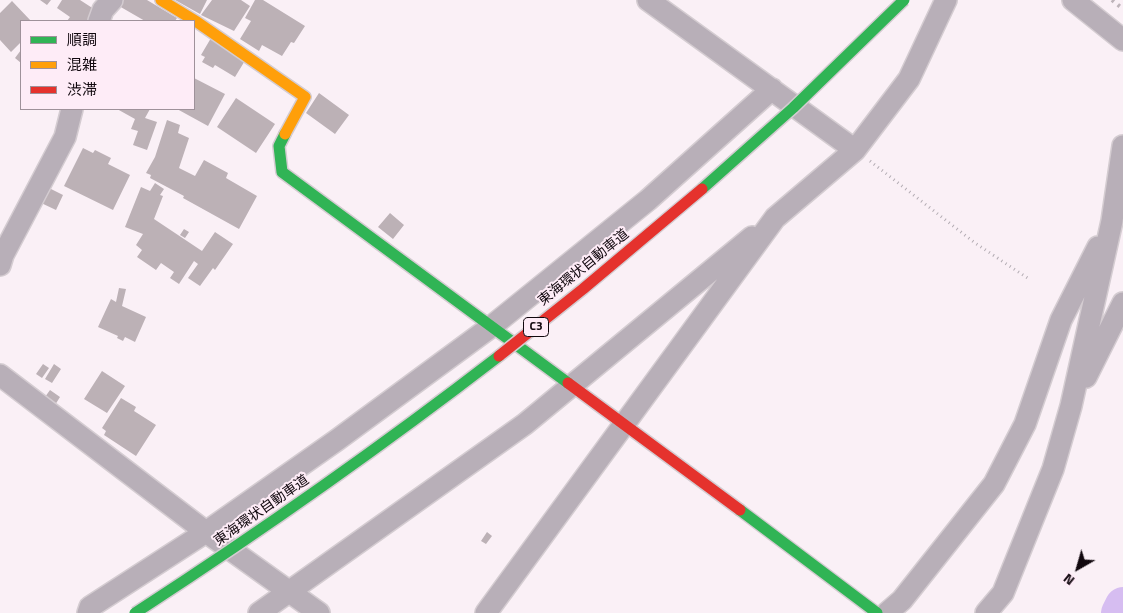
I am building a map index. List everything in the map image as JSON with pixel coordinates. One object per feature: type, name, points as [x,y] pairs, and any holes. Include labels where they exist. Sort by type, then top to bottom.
[{"type":"main road","points":[[161,0],[194,20]]},
{"type":"main road","name":"東海環状自動車道","points":[[135,613],[217,561],[349,469],[496,359],[601,275],[725,169],[843,60],[904,0]]},
{"type":"main road","points":[[195,21],[305,97],[279,146],[282,172],[625,424],[877,613]]},
{"type":"street","points":[[648,0],[855,150]]},
{"type":"street","points":[[259,613],[290,593],[525,424],[855,150],[908,79],[946,0]]},
{"type":"street","points":[[1073,0],[1123,40]]},
{"type":"street","points":[[88,613],[90,607],[206,532],[337,440],[492,326],[648,200],[772,90]]},
{"type":"street","points":[[0,265],[3,255],[64,138],[72,110]]},
{"type":"street","points":[[986,613],[1002,593],[1053,469],[1071,406],[1112,221],[1123,146]]},
{"type":"street","points":[[486,613],[775,218]]},
{"type":"street","points":[[887,613],[902,600],[994,484],[1025,424],[1061,320],[1112,221]]},
{"type":"street","points":[[1071,406],[1123,303]]},
{"type":"street","points":[[0,375],[206,532],[319,613]]},
{"type":"path","points":[[855,150],[975,243],[1028,279]]},
{"type":"building","points":[[40,0],[51,0],[47,5]]},
{"type":"building","points":[[62,0],[80,0],[97,11],[92,20],[68,20],[70,17],[57,8]]},
{"type":"building","points":[[122,0],[147,0],[177,18],[176,20],[143,20],[119,6]]},
{"type":"building","points":[[175,0],[207,0],[200,14]]},
{"type":"building","points":[[212,0],[241,0],[250,6],[234,31],[201,15]]},
{"type":"building","points":[[255,0],[263,0],[305,26],[294,43],[291,42],[282,56],[262,45],[259,51],[240,39],[251,21],[245,18]]},
{"type":"building","points":[[12,1],[30,20],[20,20],[20,43],[11,52],[0,40],[0,13]]},
{"type":"building","points":[[211,38],[246,59],[235,77],[215,65],[213,68],[202,62],[205,57],[201,55]]},
{"type":"building","points":[[20,51],[20,62],[15,58]]},
{"type":"building","points":[[195,79],[225,94],[208,126],[179,110],[195,110]]},
{"type":"building","points":[[319,93],[349,115],[335,134],[306,113]]},
{"type":"building","points":[[236,98],[275,124],[256,153],[217,127]]},
{"type":"building","points":[[119,110],[149,110],[145,118],[157,122],[147,150],[133,145],[138,131],[131,129],[135,119]]},
{"type":"building","points":[[167,120],[180,125],[178,133],[189,138],[179,168],[195,176],[204,160],[228,173],[226,178],[257,196],[239,229],[183,198],[184,196],[150,178],[151,175],[146,173],[155,157]]},
{"type":"building","points":[[83,148],[93,153],[95,150],[111,158],[108,164],[130,175],[113,210],[64,186]]},
{"type":"building","points":[[155,183],[164,189],[160,195],[163,196],[154,219],[202,251],[215,232],[233,244],[215,270],[213,268],[200,286],[188,278],[198,264],[194,261],[179,284],[170,278],[174,272],[161,263],[156,270],[137,257],[142,250],[136,245],[143,234],[125,227],[141,187],[150,191]]},
{"type":"building","points":[[47,187],[63,195],[56,210],[39,202]]},
{"type":"building","points":[[390,213],[404,225],[393,239],[378,227]]},
{"type":"building","points":[[184,229],[189,232],[185,238],[180,235]]},
{"type":"building","points":[[119,288],[126,289],[122,306],[146,317],[135,342],[125,337],[123,341],[117,338],[118,336],[98,327],[111,299],[116,302]]},
{"type":"building","points":[[43,364],[49,368],[42,378],[36,374]]},
{"type":"building","points":[[54,364],[61,369],[52,383],[45,379]]},
{"type":"building","points":[[102,371],[125,386],[107,413],[84,399]]},
{"type":"building","points":[[50,390],[60,397],[55,405],[45,397]]},
{"type":"building","points":[[121,398],[136,407],[134,411],[156,425],[136,456],[104,435],[106,431],[102,428]]},
{"type":"building","points":[[487,532],[492,536],[486,544],[481,541]]},
{"type":"waterway","points":[[1119,613],[1123,605]]},
{"type":"railway","points":[[1112,0],[1123,9]]},
{"type":"traffic: fast","points":[[702,189],[793,108],[904,0]]},
{"type":"traffic: fast","points":[[285,134],[279,146],[282,172],[568,383]]},
{"type":"traffic: fast","points":[[135,613],[320,488],[499,356]]},
{"type":"traffic: fast","points":[[740,510],[877,613]]},
{"type":"traffic: slow","points":[[161,0],[194,20]]},
{"type":"traffic: slow","points":[[195,21],[305,97],[285,134]]},
{"type":"traffic: jam","points":[[499,356],[583,289],[702,189]]},
{"type":"traffic: jam","points":[[568,383],[740,510]]}]
